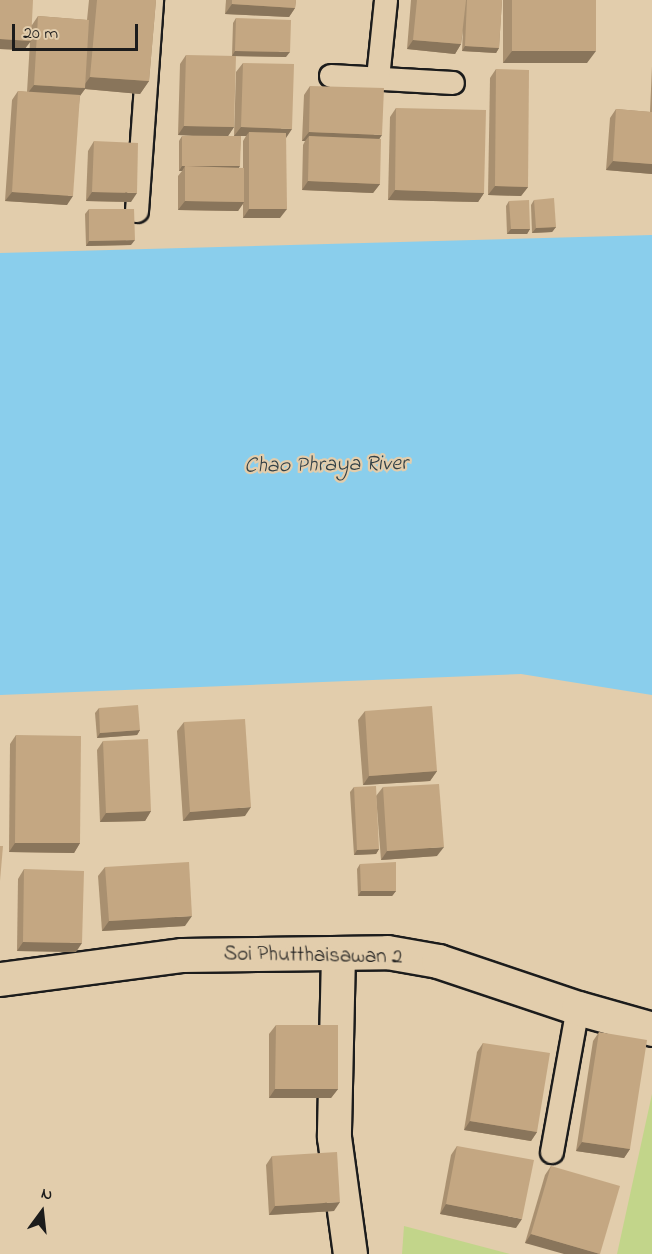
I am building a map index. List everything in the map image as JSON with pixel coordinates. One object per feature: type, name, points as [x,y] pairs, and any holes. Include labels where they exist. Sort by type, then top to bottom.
[{"type":"street","name":"Soi Phutthaisawan 2","points":[[0,979],[182,955],[387,952],[438,961],[578,1008],[652,1029]]},
{"type":"street","points":[[338,954],[334,1137],[350,1254]]},
{"type":"lane","points":[[137,211],[152,0]]},
{"type":"lane","points":[[378,78],[386,0]]},
{"type":"lane","points":[[331,76],[453,83]]},
{"type":"lane","points":[[552,1152],[578,1008]]},
{"type":"green space","points":[[652,1094],[652,1254],[617,1254]]},
{"type":"green space","points":[[404,1226],[510,1254],[402,1254]]},
{"type":"water","name":"Chao Phraya River","points":[[652,235],[652,695],[521,674],[0,695],[0,253]]},
{"type":"building","points":[[0,0],[33,0],[31,41],[0,39]]},
{"type":"building","points":[[97,0],[156,0],[149,81],[90,77]]},
{"type":"building","points":[[232,0],[296,0],[295,8],[232,4]]},
{"type":"building","points":[[417,0],[466,0],[461,44],[413,40]]},
{"type":"building","points":[[467,0],[502,0],[499,48],[465,46]]},
{"type":"building","points":[[512,0],[596,0],[596,51],[512,51]]},
{"type":"building","points":[[38,16],[89,20],[85,88],[34,85]]},
{"type":"building","points":[[236,18],[291,20],[290,52],[235,51]]},
{"type":"building","points":[[186,55],[236,56],[234,127],[184,126]]},
{"type":"building","points":[[243,63],[294,64],[292,129],[241,127]]},
{"type":"building","points":[[496,69],[529,70],[528,187],[495,186]]},
{"type":"building","points":[[310,86],[384,88],[382,135],[309,132]]},
{"type":"building","points":[[18,91],[80,95],[73,196],[12,192]]},
{"type":"building","points":[[396,108],[486,110],[484,193],[395,190]]},
{"type":"building","points":[[616,109],[652,112],[652,164],[613,161]]},
{"type":"building","points":[[249,132],[286,133],[287,209],[249,209]]},
{"type":"building","points":[[182,136],[241,136],[240,166],[182,166]]},
{"type":"building","points":[[309,136],[381,139],[380,184],[308,181]]},
{"type":"building","points":[[94,141],[138,143],[137,193],[92,192]]},
{"type":"building","points":[[185,166],[244,168],[244,202],[185,201]]},
{"type":"building","points":[[554,198],[556,227],[536,228],[534,200]]},
{"type":"building","points":[[529,200],[530,229],[511,229],[509,201]]},
{"type":"building","points":[[89,209],[134,209],[135,240],[89,241]]},
{"type":"building","points":[[138,705],[140,730],[100,733],[99,708]]},
{"type":"building","points":[[432,706],[437,771],[369,776],[365,711]]},
{"type":"building","points":[[245,719],[251,807],[190,812],[184,722]]},
{"type":"building","points":[[16,735],[81,736],[80,843],[15,843]]},
{"type":"building","points":[[148,739],[151,811],[106,813],[103,741]]},
{"type":"building","points":[[439,784],[444,847],[387,851],[383,787]]},
{"type":"building","points":[[376,786],[379,849],[357,850],[354,787]]},
{"type":"building","points":[[0,846],[3,846],[0,881]]},
{"type":"building","points":[[189,862],[192,916],[109,921],[105,867]]},
{"type":"building","points":[[396,862],[396,891],[361,891],[360,864]]},
{"type":"building","points":[[24,869],[84,871],[82,943],[23,942]]},
{"type":"building","points":[[276,1025],[338,1025],[338,1089],[275,1089]]},
{"type":"building","points":[[599,1032],[647,1040],[630,1149],[582,1142]]},
{"type":"building","points":[[483,1043],[550,1053],[537,1132],[470,1121]]},
{"type":"building","points":[[457,1146],[534,1160],[522,1219],[446,1204]]},
{"type":"building","points":[[337,1152],[340,1202],[275,1206],[272,1156]]},
{"type":"building","points":[[551,1166],[620,1186],[600,1254],[531,1234]]}]
